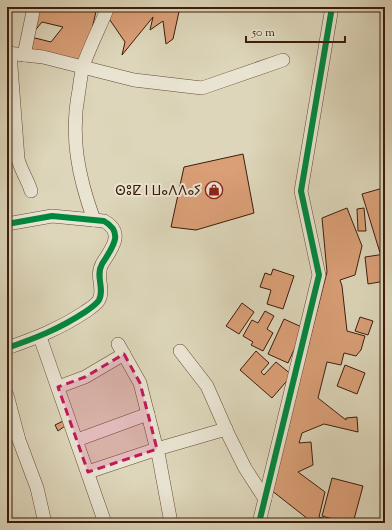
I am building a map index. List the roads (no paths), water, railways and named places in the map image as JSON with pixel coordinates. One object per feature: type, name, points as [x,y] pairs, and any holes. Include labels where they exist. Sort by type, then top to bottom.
[{"type":"street","points":[[24,55],[34,7]]},
{"type":"street","points":[[94,220],[86,198],[78,165],[75,137],[76,108],[83,67],[108,7]]},
{"type":"street","points":[[258,523],[319,275],[302,191],[332,7]]},
{"type":"street","points":[[31,191],[18,159],[8,53],[43,57],[134,80],[202,88],[283,60]]},
{"type":"street","points":[[7,224],[52,216],[104,221],[115,229],[115,237],[110,252],[101,266],[99,273],[99,299],[90,308],[71,321],[40,337],[7,348]]},
{"type":"street","points":[[40,337],[105,523]]},
{"type":"street","points":[[58,387],[85,377],[121,349],[140,383],[157,448],[171,523]]},
{"type":"street","points":[[180,351],[207,386],[245,468],[265,499]]},
{"type":"street","points":[[7,395],[18,440],[37,488],[45,523]]},
{"type":"street","points":[[77,440],[148,414]]},
{"type":"street","points":[[88,472],[157,448],[226,429]]},
{"type":"place","name":"ⵙⵓⵇ ⵏ ⵡⴰⴷⴷⴰⵢ","points":[[214,190]]}]
